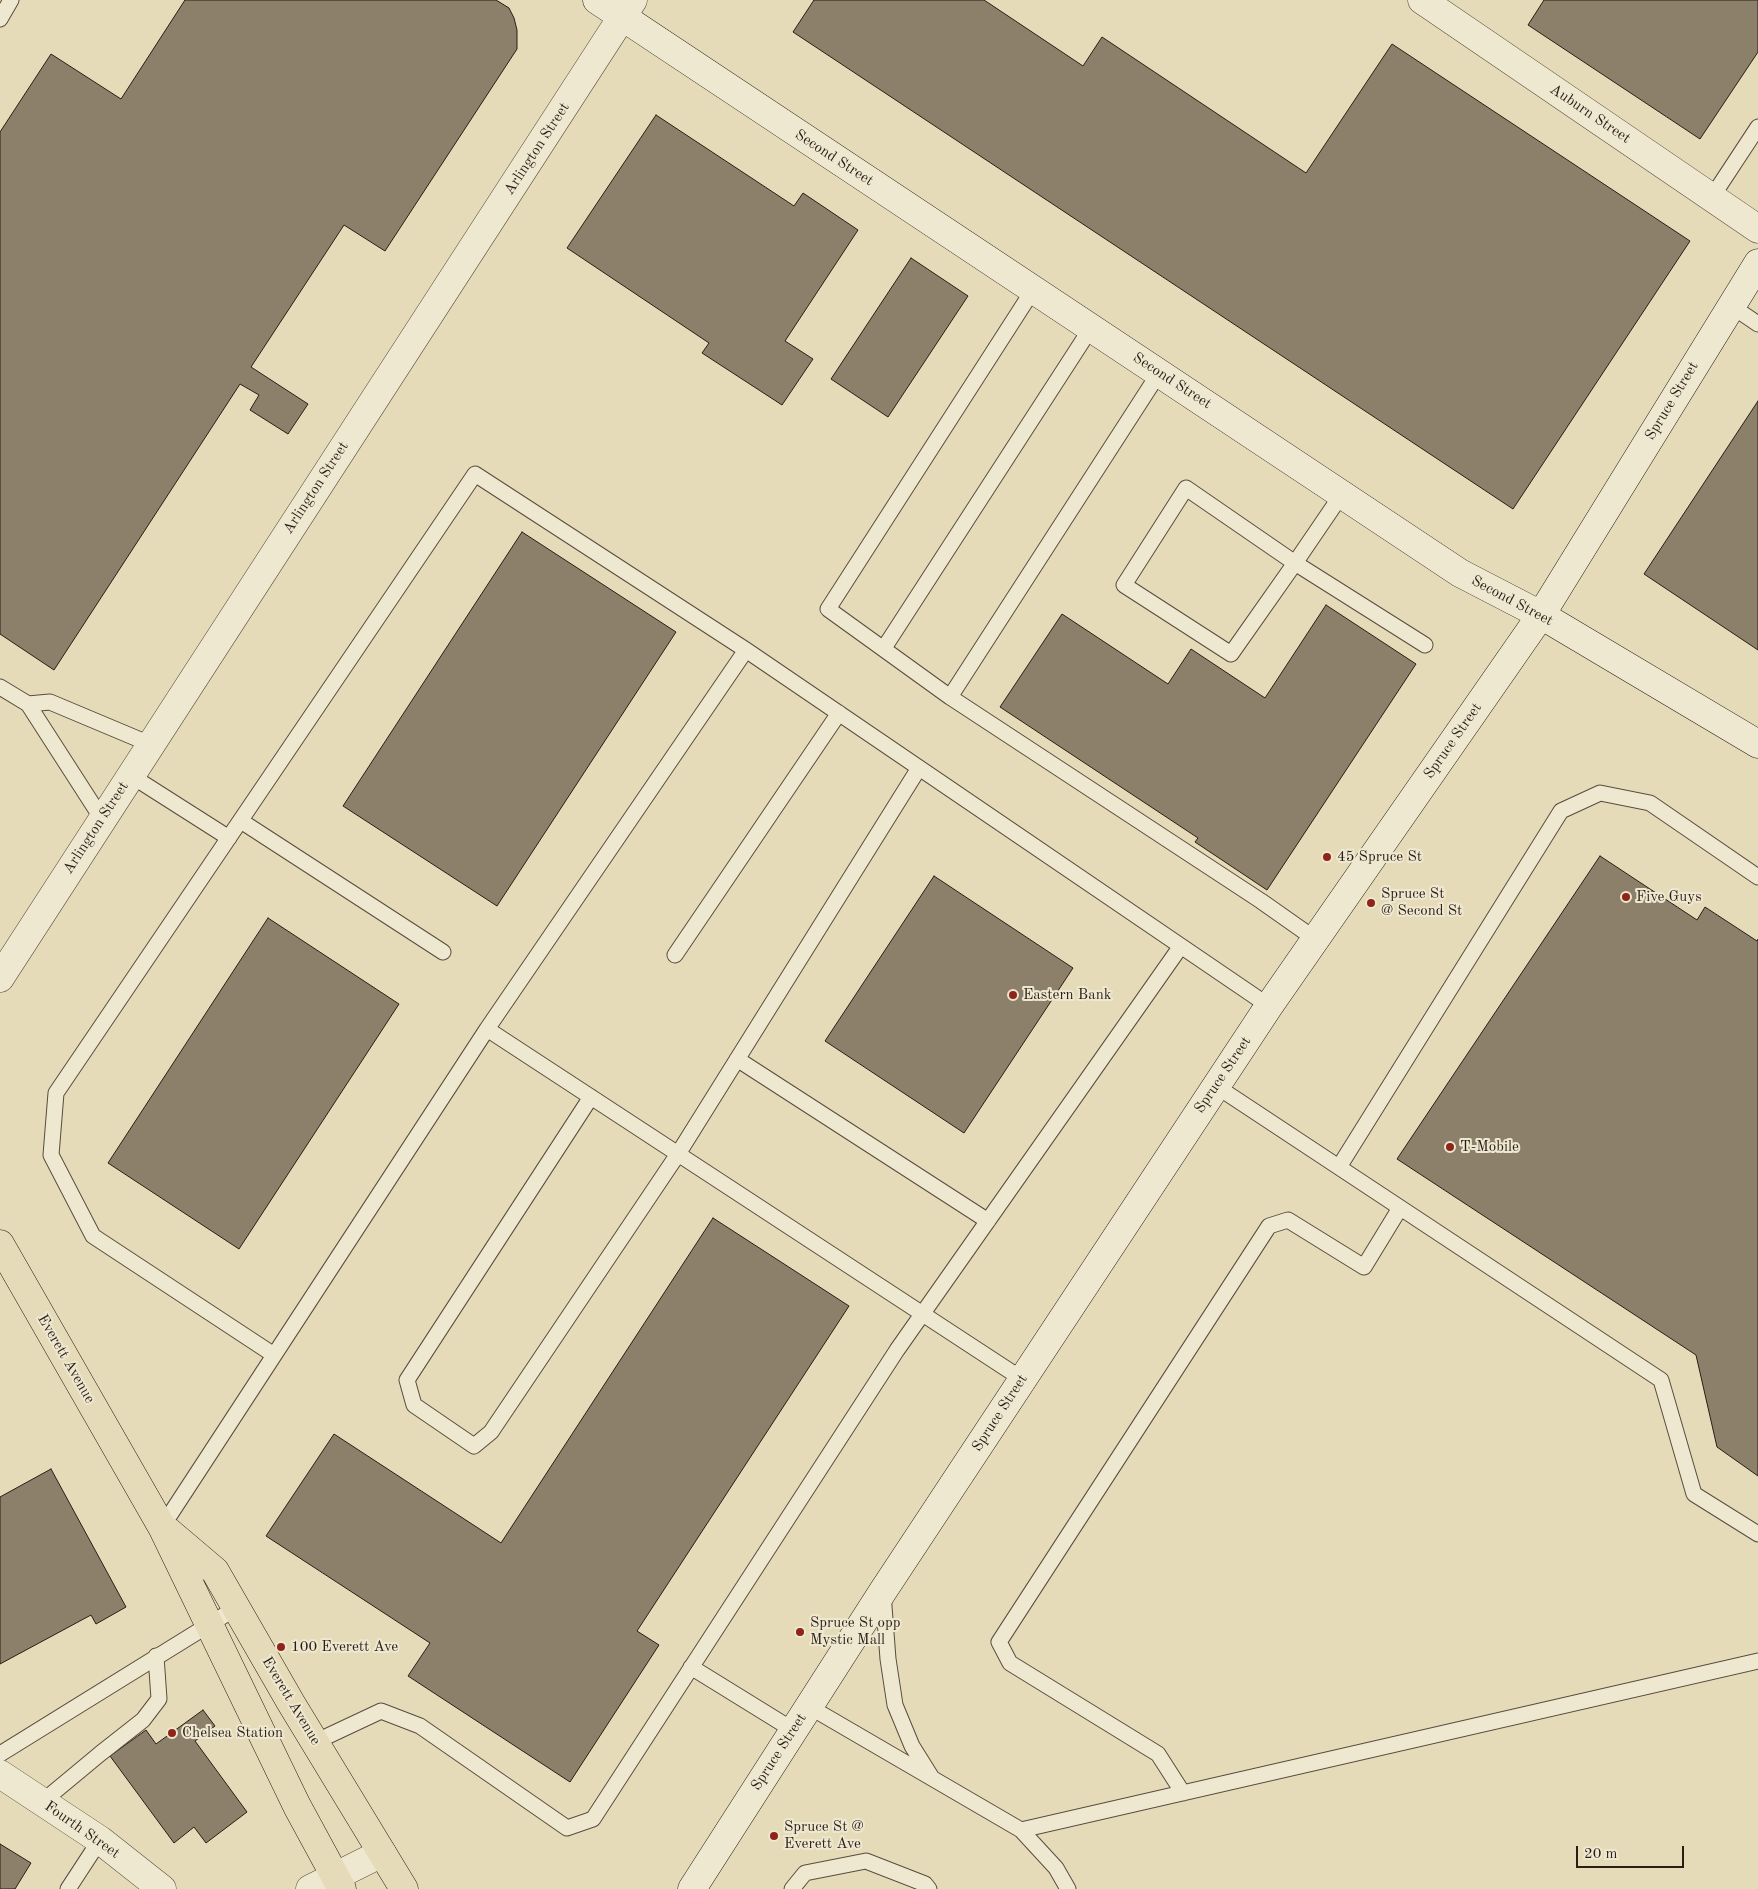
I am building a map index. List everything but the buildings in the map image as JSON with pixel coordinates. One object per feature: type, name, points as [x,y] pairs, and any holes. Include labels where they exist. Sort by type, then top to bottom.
[{"type":"main road","name":"Everett Avenue","points":[[2,1251],[162,1527],[297,1806],[339,1883]]},
{"type":"main road","name":"Everett Avenue","points":[[162,1527],[215,1571],[404,1889]]},
{"type":"street","name":"Second Street","points":[[597,0],[628,9],[1033,290],[1460,573],[1540,615],[1758,744]]},
{"type":"street","name":"Auburn Street","points":[[1422,0],[1758,229]]},
{"type":"street","name":"Arlington Street","points":[[0,978],[628,9]]},
{"type":"street","name":"Spruce Street","points":[[692,1889],[883,1591],[1269,1006],[1540,615],[1758,263]]},
{"type":"street","name":"Fourth Street","points":[[0,1774],[100,1840],[162,1889]]},
{"type":"street","points":[[310,1889],[339,1883],[382,1853]]},
{"type":"lane","points":[[0,19],[10,3]]},
{"type":"lane","points":[[1712,198],[1758,127]]},
{"type":"lane","points":[[1033,290],[828,609],[950,697],[1261,901],[1315,939]]},
{"type":"lane","points":[[1730,306],[1758,324]]},
{"type":"lane","points":[[884,648],[1091,328]]},
{"type":"lane","points":[[950,697],[1159,372]]},
{"type":"lane","points":[[274,1355],[93,1236],[51,1155],[56,1093],[475,474],[746,650],[1269,1006]]},
{"type":"lane","points":[[1342,494],[1295,563],[1231,654],[1124,585],[1186,488],[1295,563],[1425,646]]},
{"type":"lane","points":[[162,1527],[487,1029],[746,650]]},
{"type":"lane","points":[[0,687],[28,704],[102,819]]},
{"type":"lane","points":[[28,704],[50,702],[150,744]]},
{"type":"lane","points":[[675,955],[839,713]]},
{"type":"lane","points":[[591,1097],[407,1380],[414,1405],[474,1446],[491,1432],[678,1154],[918,768]]},
{"type":"lane","points":[[130,775],[229,838]]},
{"type":"lane","points":[[1339,1167],[1560,811],[1600,793],[1650,803],[1758,877]]},
{"type":"lane","points":[[241,821],[443,952]]},
{"type":"lane","points":[[315,1742],[382,1711],[420,1726],[567,1828],[593,1819],[897,1350],[1181,946]]},
{"type":"lane","points":[[487,1029],[1022,1379]]},
{"type":"lane","points":[[737,1059],[988,1221]]},
{"type":"lane","points":[[1216,1086],[1662,1380],[1694,1494],[1758,1534]]},
{"type":"lane","points":[[1183,1793],[1158,1754],[1010,1663],[999,1642],[1269,1226],[1288,1220],[1364,1268],[1400,1208]]},
{"type":"lane","points":[[883,1591],[888,1659],[895,1705],[912,1746],[932,1779]]},
{"type":"lane","points":[[0,1754],[236,1608]]},
{"type":"lane","points":[[42,1802],[144,1720],[159,1699],[156,1656]]},
{"type":"lane","points":[[1021,1830],[1758,1661]]},
{"type":"lane","points":[[691,1667],[793,1730]]},
{"type":"lane","points":[[808,1706],[1021,1830],[1056,1868],[1068,1889]]},
{"type":"lane","points":[[68,1889],[100,1840]]},
{"type":"lane","points":[[792,1889],[805,1873],[866,1861],[925,1884],[929,1889]]},
{"type":"place","name":"45 Spruce St","points":[[1327,857]]},
{"type":"place","name":"Five Guys","points":[[1626,897]]},
{"type":"place","name":"Spruce St @ Second St","points":[[1371,903]]},
{"type":"place","name":"Eastern Bank","points":[[1013,995]]},
{"type":"place","name":"T-Mobile","points":[[1450,1147]]},
{"type":"place","name":"Spruce St opp Mystic Mall","points":[[800,1632]]},
{"type":"place","name":"100 Everett Ave","points":[[281,1647]]},
{"type":"place","name":"Chelsea Station","points":[[172,1733]]},
{"type":"place","name":"Spruce St @ Everett Ave","points":[[774,1836]]}]
